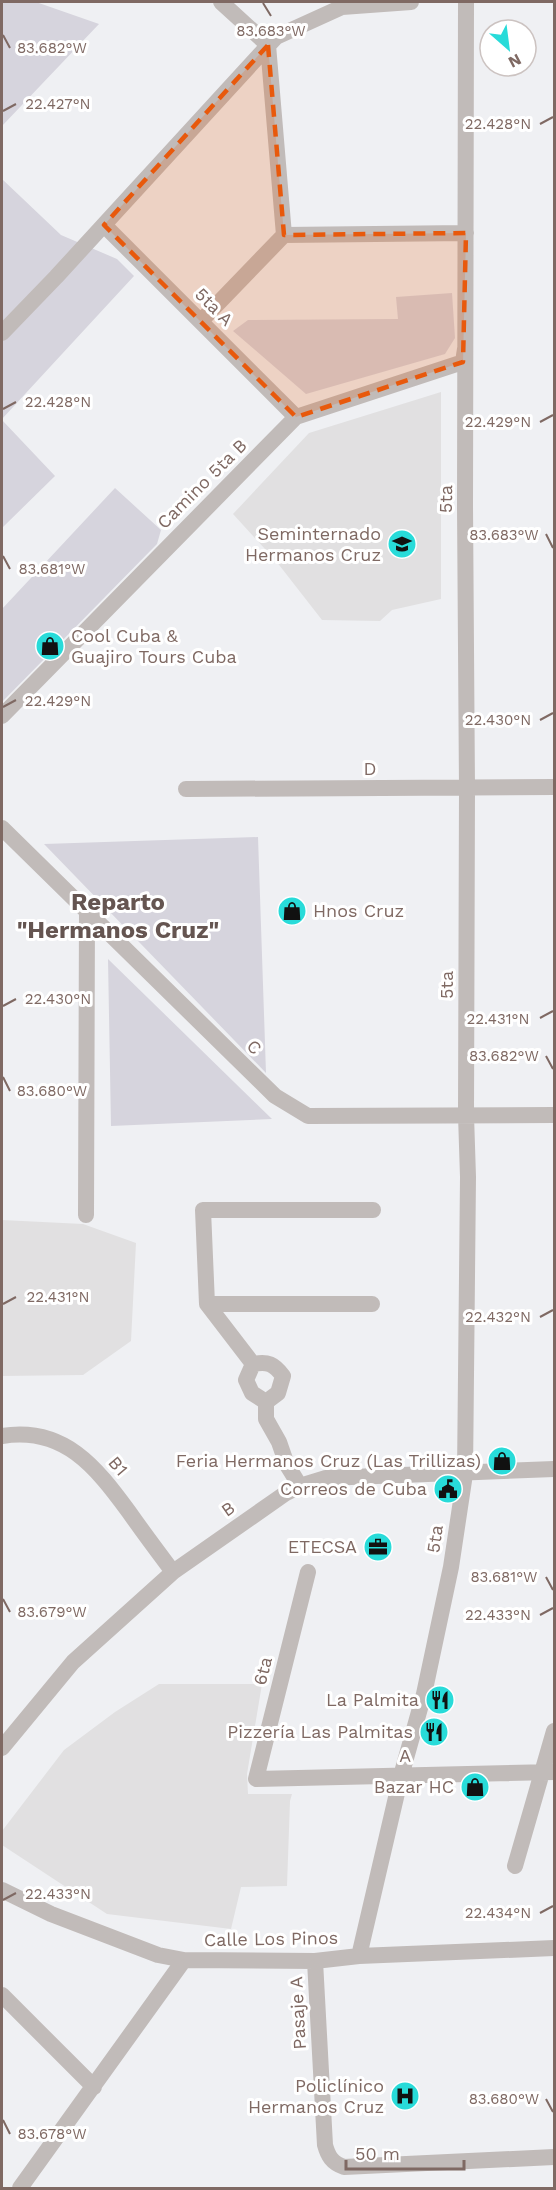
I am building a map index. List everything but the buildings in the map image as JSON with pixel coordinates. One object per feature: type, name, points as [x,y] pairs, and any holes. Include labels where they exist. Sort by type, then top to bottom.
[{"type":"street","points":[[221,2],[268,45],[284,235]]},
{"type":"street","points":[[2,333],[276,37],[342,7],[411,2]]},
{"type":"street","name":"5ta","points":[[359,1956],[424,1694],[451,1568],[465,1474],[468,1177],[466,1115],[466,2]]},
{"type":"street","name":"5ta A","points":[[104,225],[296,417]]},
{"type":"street","points":[[201,321],[284,235],[466,233]]},
{"type":"street","name":"Camino 5ta B","points":[[2,716],[296,417],[463,362],[466,346]]},
{"type":"street","name":"D","points":[[186,789],[555,787]]},
{"type":"street","name":"C","points":[[2,828],[275,1096],[308,1116],[555,1115]]},
{"type":"street","points":[[86,1215],[87,911]]},
{"type":"street","points":[[253,1364],[207,1304],[203,1210],[373,1210]]},
{"type":"street","points":[[207,1304],[372,1304]]},
{"type":"street","points":[[253,1364],[266,1362],[276,1366],[283,1376],[278,1393],[266,1402]]},
{"type":"street","points":[[253,1364],[246,1380],[252,1393],[266,1402]]},
{"type":"street","points":[[266,1402],[266,1419],[279,1442],[287,1465],[300,1486]]},
{"type":"street","name":"B1","points":[[2,1436],[37,1436],[69,1448],[84,1458],[97,1469],[172,1572]]},
{"type":"street","name":"B","points":[[2,1748],[74,1662],[172,1572],[285,1493],[326,1478],[555,1469]]},
{"type":"street","name":"6ta","points":[[256,1779],[308,1572]]},
{"type":"street","points":[[515,1866],[549,1772],[555,1731]]},
{"type":"street","name":"A","points":[[256,1779],[549,1772]]},
{"type":"street","name":"Calle Los Pinos","points":[[2,1890],[51,1914],[158,1955],[184,1960],[315,1961],[359,1956],[555,1948]]},
{"type":"street","points":[[20,2188],[184,1960]]},
{"type":"street","name":"Pasaje A","points":[[315,1961],[326,2145],[331,2160],[344,2167],[555,2157]]},
{"type":"street","points":[[2,1995],[94,2087]]},
{"type":"highlighted area","points":[[268,45],[284,235],[466,233],[463,362],[296,417],[104,225]]},
{"type":"shaded area","points":[[2,2],[36,2],[99,24],[2,126]]},
{"type":"shaded area","points":[[2,179],[61,235],[117,259],[134,276],[2,419]]},
{"type":"shaded area","points":[[452,293],[455,338],[445,354],[306,394],[233,331],[248,320],[398,319],[396,297]]},
{"type":"shaded area","points":[[441,392],[441,599],[392,610],[380,621],[322,620],[276,561],[233,514],[309,433]]},
{"type":"shaded area","points":[[2,420],[55,476],[2,528]]},
{"type":"shaded area","points":[[115,488],[161,530],[157,544],[2,702],[2,609]]},
{"type":"shaded area","points":[[258,837],[266,1073],[44,844]]},
{"type":"shaded area","points":[[108,959],[272,1119],[111,1126]]},
{"type":"shaded area","points":[[2,1220],[83,1224],[136,1243],[131,1341],[83,1375],[2,1376]]},
{"type":"shaded area","points":[[159,1684],[262,1684],[247,1774],[248,1794],[292,1794],[287,1886],[241,1887],[231,1929],[107,1914],[2,1845],[2,1831],[64,1750],[115,1712]]},
{"type":"place","name":"Seminternado Hermanos Cruz","points":[[402,544]]},
{"type":"place","name":"Cool Cuba & Guajiro Tours Cuba","points":[[50,646]]},
{"type":"place","name":"Hnos Cruz","points":[[292,911]]},
{"type":"place","name":"Feria Hermanos Cruz (Las Trillizas)","points":[[502,1461]]},
{"type":"place","name":"Correos de Cuba","points":[[448,1489]]},
{"type":"place","name":"ETECSA","points":[[378,1547]]},
{"type":"place","name":"La Palmita","points":[[440,1700]]},
{"type":"place","name":"Pizzería Las Palmitas","points":[[434,1732]]},
{"type":"place","name":"Bazar HC","points":[[475,1787]]},
{"type":"place","name":"Policlínico Hermanos Cruz","points":[[405,2096]]},
{"type":"district","name":"Reparto \"Hermanos Cruz\"","points":[[118,916]]}]
